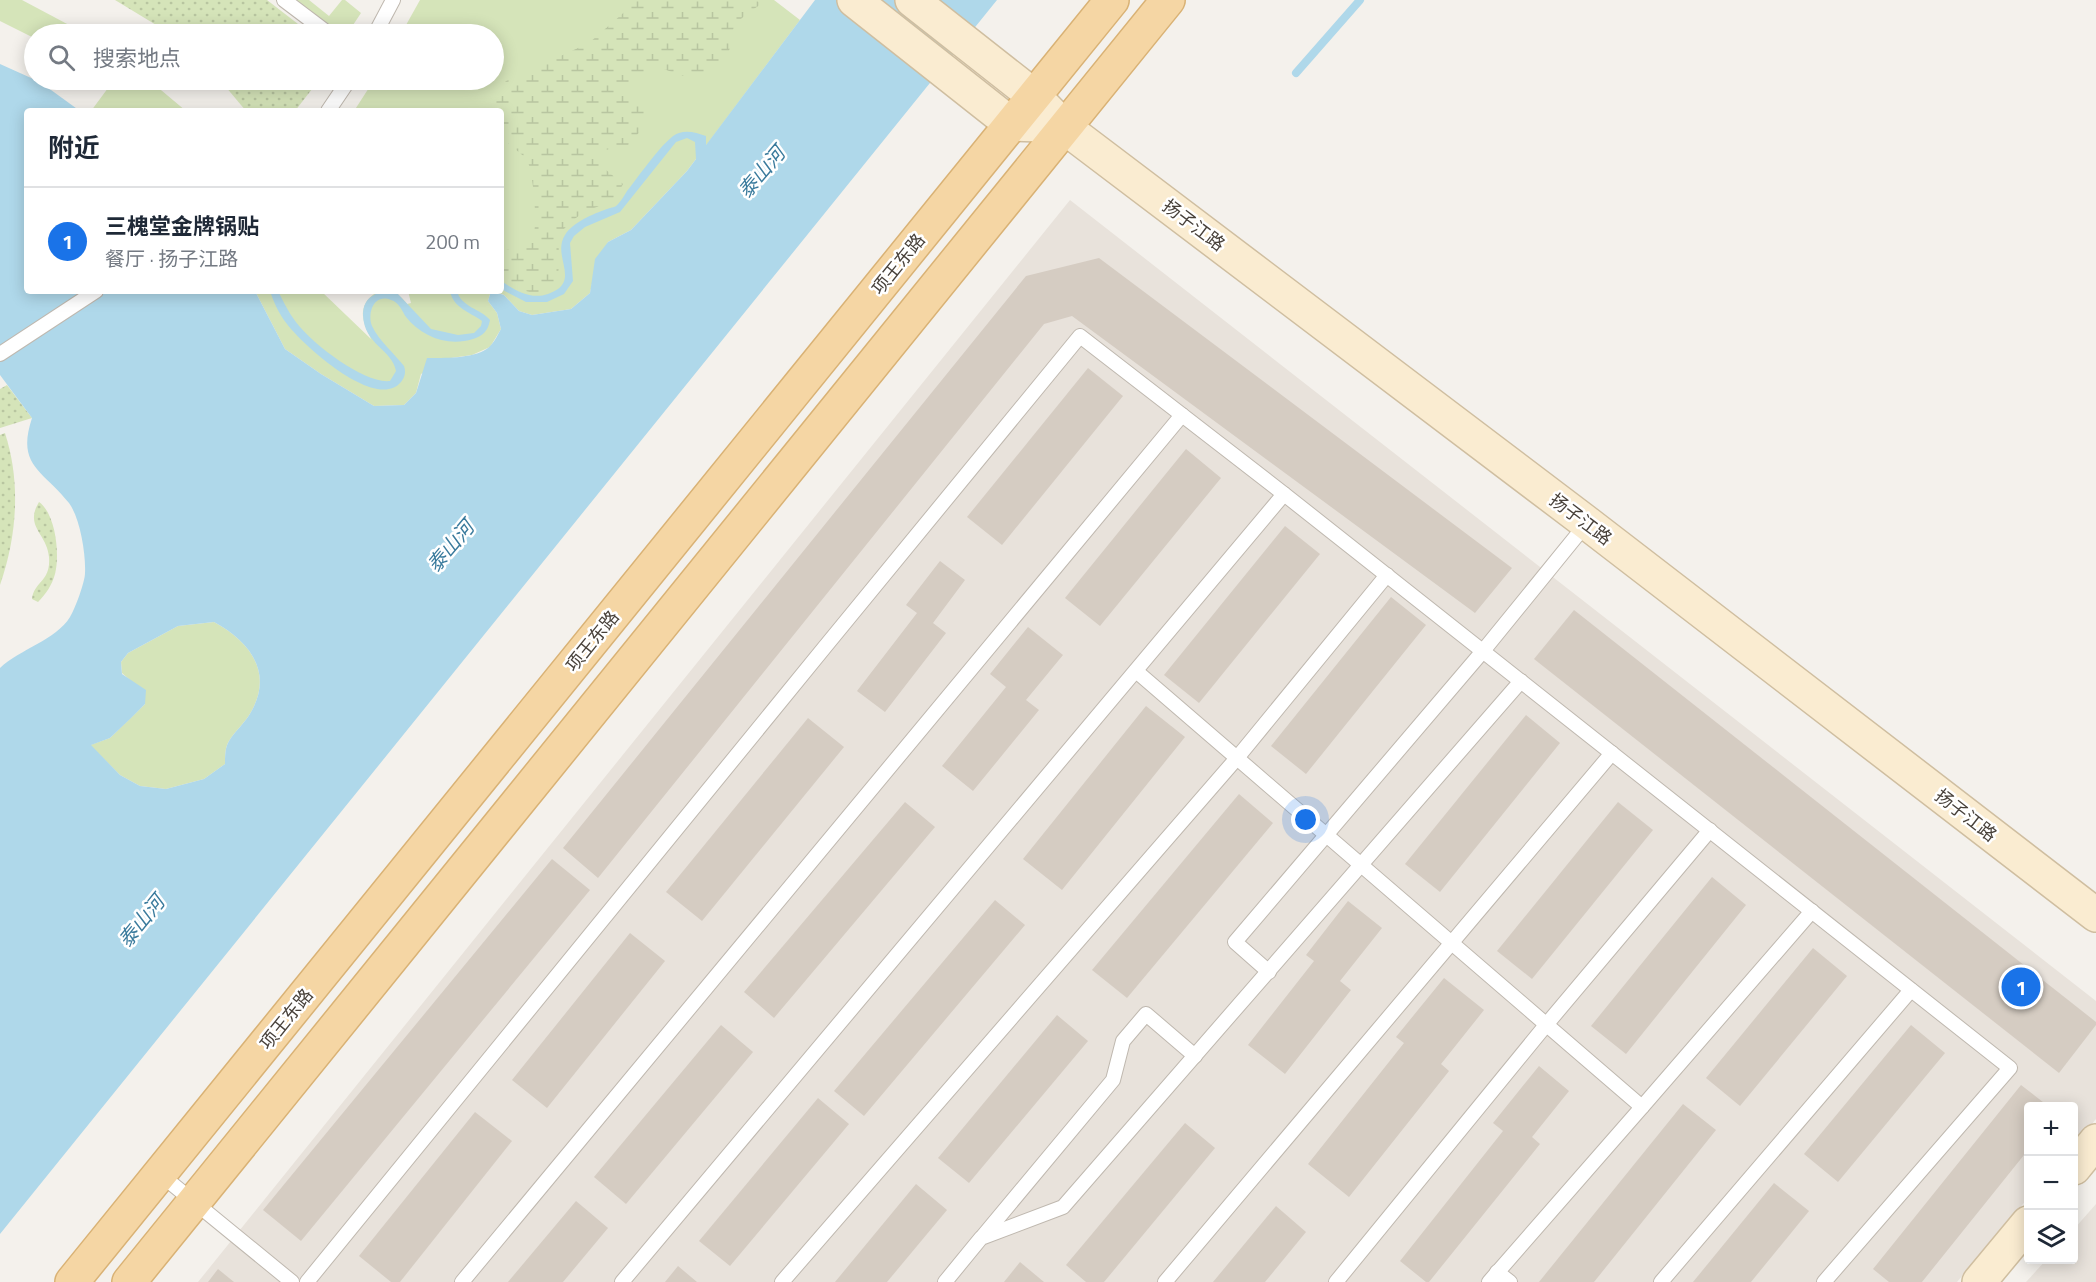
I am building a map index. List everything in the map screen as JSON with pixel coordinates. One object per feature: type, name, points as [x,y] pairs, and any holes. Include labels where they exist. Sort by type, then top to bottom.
[{"type":"main road","name":"项王东路","points":[[72,1282],[1112,0]]},
{"type":"main road","points":[[129,1282],[1168,0]]},
{"type":"street","points":[[854,0],[1011,124],[1064,127]]},
{"type":"street","name":"扬子江路","points":[[912,0],[1034,96],[1064,127],[1587,523],[2096,915]]},
{"type":"street","points":[[2078,1162],[2096,1141]]},
{"type":"street","points":[[1979,1282],[2024,1227]]},
{"type":"lane","points":[[284,0],[316,24]]},
{"type":"lane","points":[[380,24],[393,0]]},
{"type":"lane","points":[[330,108],[342,90]]},
{"type":"lane","points":[[0,354],[91,294]]},
{"type":"lane","points":[[307,1282],[1080,336],[1387,575],[2010,1068],[1824,1282]]},
{"type":"lane","points":[[462,1282],[1182,415]]},
{"type":"lane","points":[[622,1282],[1284,494]]},
{"type":"lane","points":[[1269,972],[1235,942],[1483,651],[1587,523]]},
{"type":"lane","points":[[782,1282],[1237,758],[1387,575]]},
{"type":"lane","points":[[1136,670],[1642,1107]]},
{"type":"lane","points":[[981,1238],[1063,1208],[1521,681]]},
{"type":"lane","points":[[1165,1282],[1612,753]]},
{"type":"lane","points":[[1336,1282],[1546,1025],[1710,830]]},
{"type":"lane","points":[[1510,1282],[1493,1277],[1812,911]]},
{"type":"lane","points":[[1661,1282],[1911,990]]},
{"type":"lane","points":[[945,1282],[1113,1080],[1122,1041],[1146,1014],[1195,1056]]},
{"type":"lane","points":[[160,1174],[292,1282]]},
{"type":"shaded area","points":[[1070,200],[2096,1001],[2096,1119],[2078,1141],[2078,1102],[2024,1102],[2024,1203],[1957,1282],[198,1282]]},
{"type":"shaded area","points":[[2096,1204],[2096,1282],[2026,1282],[2042,1264],[2078,1264],[2078,1224]]},
{"type":"green space","points":[[0,0],[22,0],[67,24],[24,24],[24,33],[0,21]]},
{"type":"green space","points":[[115,0],[267,0],[298,24],[155,24]]},
{"type":"green space","points":[[296,0],[309,0],[329,16],[342,0],[345,0],[361,13],[354,24],[328,24]]},
{"type":"green space","points":[[420,0],[774,0],[800,20],[687,171],[631,230],[608,242],[593,279],[590,293],[571,309],[532,315],[519,311],[502,294],[504,294],[504,108],[356,108],[368,90],[504,90],[504,24],[407,24]]},
{"type":"green space","points":[[633,0],[756,0],[761,4],[735,25],[730,48],[713,68],[694,76],[688,76],[661,68],[624,89],[638,98],[644,106],[644,120],[639,132],[625,148],[590,151],[600,165],[623,184],[612,199],[579,216],[558,236],[559,266],[554,285],[548,291],[539,293],[526,291],[504,280],[504,250],[522,246],[532,239],[535,212],[531,175],[526,158],[504,140],[504,108],[493,108],[492,102],[498,90],[504,90],[506,81],[589,43],[629,8]]},
{"type":"green space","points":[[107,90],[161,90],[182,108],[93,108]]},
{"type":"green space","points":[[228,90],[311,90],[297,108],[243,108]]},
{"type":"green space","points":[[257,294],[324,294],[371,339],[364,322],[363,310],[374,294],[397,294],[407,304],[411,303],[409,294],[490,294],[488,301],[497,313],[501,329],[490,347],[472,355],[451,358],[421,374],[416,393],[404,405],[374,406],[285,349]]},
{"type":"green space","points":[[7,385],[32,418],[0,428],[0,389]]},
{"type":"green space","points":[[5,433],[13,471],[15,509],[10,548],[0,585],[0,435]]},
{"type":"green space","points":[[39,502],[45,508],[53,525],[57,556],[52,582],[38,602],[32,599],[33,593],[45,577],[49,565],[47,549],[34,518]]},
{"type":"green space","points":[[214,622],[238,638],[254,659],[259,671],[260,684],[251,712],[228,743],[225,764],[204,779],[166,789],[140,786],[120,775],[90,745],[110,738],[145,704],[131,681],[122,673],[121,662],[128,653],[178,626]]},
{"type":"water","name":"泰山河","points":[[815,0],[997,0],[0,1234],[0,668],[64,625],[79,595],[85,577],[85,565],[82,536],[73,510],[30,457],[27,447],[32,418],[0,375],[0,64],[24,75],[24,90],[51,90],[76,108],[24,108],[24,294],[257,294],[285,349],[374,406],[404,405],[416,393],[427,358],[451,358],[486,350],[501,329],[497,313],[488,301],[490,294],[504,295],[519,311],[532,315],[571,309],[590,293],[595,259],[608,242],[631,230],[696,159],[695,142],[687,138],[676,142],[620,212],[585,227],[574,236],[570,243],[573,281],[564,294],[547,302],[526,302],[504,291],[504,283],[517,291],[535,296],[548,294],[558,289],[565,276],[561,252],[562,243],[569,230],[584,219],[617,205],[652,159],[673,136],[692,132],[706,136],[706,145]],"holes":[[[214,622],[238,638],[254,659],[259,671],[260,684],[251,712],[228,743],[225,764],[204,779],[166,789],[140,786],[120,775],[91,745],[110,738],[145,704],[146,690],[122,674],[121,662],[128,653],[178,626]]]},
{"type":"water","points":[[271,294],[280,294],[288,310],[307,335],[329,353],[368,376],[390,381],[396,371],[389,357],[368,333],[363,315],[367,301],[376,294],[398,294],[431,329],[458,335],[474,333],[481,326],[482,321],[458,306],[451,294],[458,294],[463,301],[490,320],[486,330],[477,338],[454,342],[445,341],[428,335],[412,324],[394,301],[380,299],[371,310],[372,326],[404,366],[405,372],[401,382],[390,389],[375,388],[340,372],[295,333],[277,308]]},
{"type":"building","points":[[1099,258],[1512,568],[1475,613],[1072,316],[1044,324],[598,878],[563,848],[1026,276]]},
{"type":"building","points":[[1088,368],[1123,396],[1002,545],[967,517]]},
{"type":"building","points":[[1186,449],[1221,478],[1100,626],[1065,598]]},
{"type":"building","points":[[1285,526],[1320,554],[1199,703],[1164,675]]},
{"type":"building","points":[[940,561],[965,580],[933,623],[946,633],[885,712],[857,691],[917,613],[906,605]]},
{"type":"building","points":[[1391,597],[1426,625],[1306,774],[1271,746]]},
{"type":"building","points":[[1574,610],[2096,1022],[2059,1073],[1534,659]]},
{"type":"building","points":[[1028,627],[1063,655],[1026,700],[1039,710],[973,791],[942,766],[1006,687],[990,674]]},
{"type":"building","points":[[1146,706],[1185,737],[1062,890],[1023,859]]},
{"type":"building","points":[[1526,715],[1560,743],[1440,892],[1405,864]]},
{"type":"building","points":[[808,718],[844,747],[702,921],[666,892]]},
{"type":"building","points":[[1239,794],[1273,823],[1127,998],[1092,970]]},
{"type":"building","points":[[905,802],[935,827],[774,1018],[744,992]]},
{"type":"building","points":[[1618,802],[1653,830],[1532,979],[1497,951]]},
{"type":"building","points":[[552,859],[590,890],[301,1241],[263,1210]]},
{"type":"building","points":[[1712,877],[1746,905],[1626,1054],[1591,1026]]},
{"type":"building","points":[[995,900],[1025,925],[864,1116],[834,1091]]},
{"type":"building","points":[[1348,901],[1382,928],[1340,981],[1351,990],[1285,1074],[1248,1045],[1314,961],[1306,955]]},
{"type":"building","points":[[630,933],[665,961],[547,1108],[512,1080]]},
{"type":"building","points":[[1813,948],[1847,976],[1740,1106],[1706,1078]]},
{"type":"building","points":[[1444,978],[1484,1010],[1441,1064],[1449,1071],[1349,1197],[1308,1164],[1404,1043],[1396,1037]]},
{"type":"building","points":[[1057,1015],[1088,1041],[969,1183],[938,1158]]},
{"type":"building","points":[[721,1025],[753,1052],[626,1204],[594,1177]]},
{"type":"building","points":[[1911,1025],[1945,1053],[1838,1182],[1804,1154]]},
{"type":"building","points":[[1539,1066],[1569,1091],[1532,1137],[1540,1144],[1429,1282],[1426,1282],[1400,1261],[1503,1131],[1493,1123]]},
{"type":"building","points":[[2021,1085],[2043,1102],[2024,1102],[2024,1155],[1922,1282],[1889,1282],[1873,1269]]},
{"type":"building","points":[[818,1098],[849,1124],[730,1266],[699,1241]]},
{"type":"building","points":[[1683,1104],[1716,1130],[1594,1282],[1539,1282]]},
{"type":"building","points":[[475,1112],[512,1141],[400,1282],[391,1282],[359,1256]]},
{"type":"building","points":[[1185,1123],[1215,1148],[1104,1282],[1086,1282],[1066,1265]]},
{"type":"building","points":[[1774,1183],[1809,1211],[1751,1282],[1693,1282]]},
{"type":"building","points":[[916,1184],[947,1210],[887,1282],[835,1282]]},
{"type":"building","points":[[576,1201],[608,1228],[563,1282],[508,1282]]},
{"type":"building","points":[[1276,1206],[1306,1232],[1265,1282],[1213,1282]]},
{"type":"building","points":[[1020,1262],[1044,1282],[1004,1282]]},
{"type":"building","points":[[678,1266],[697,1282],[665,1282]]},
{"type":"building","points":[[218,1269],[234,1282],[208,1282]]},
{"type":"waterway","points":[[1296,73],[1360,0]]},
{"type":"place","name":"三槐堂金牌锅贴","points":[[2021,987]]}]
